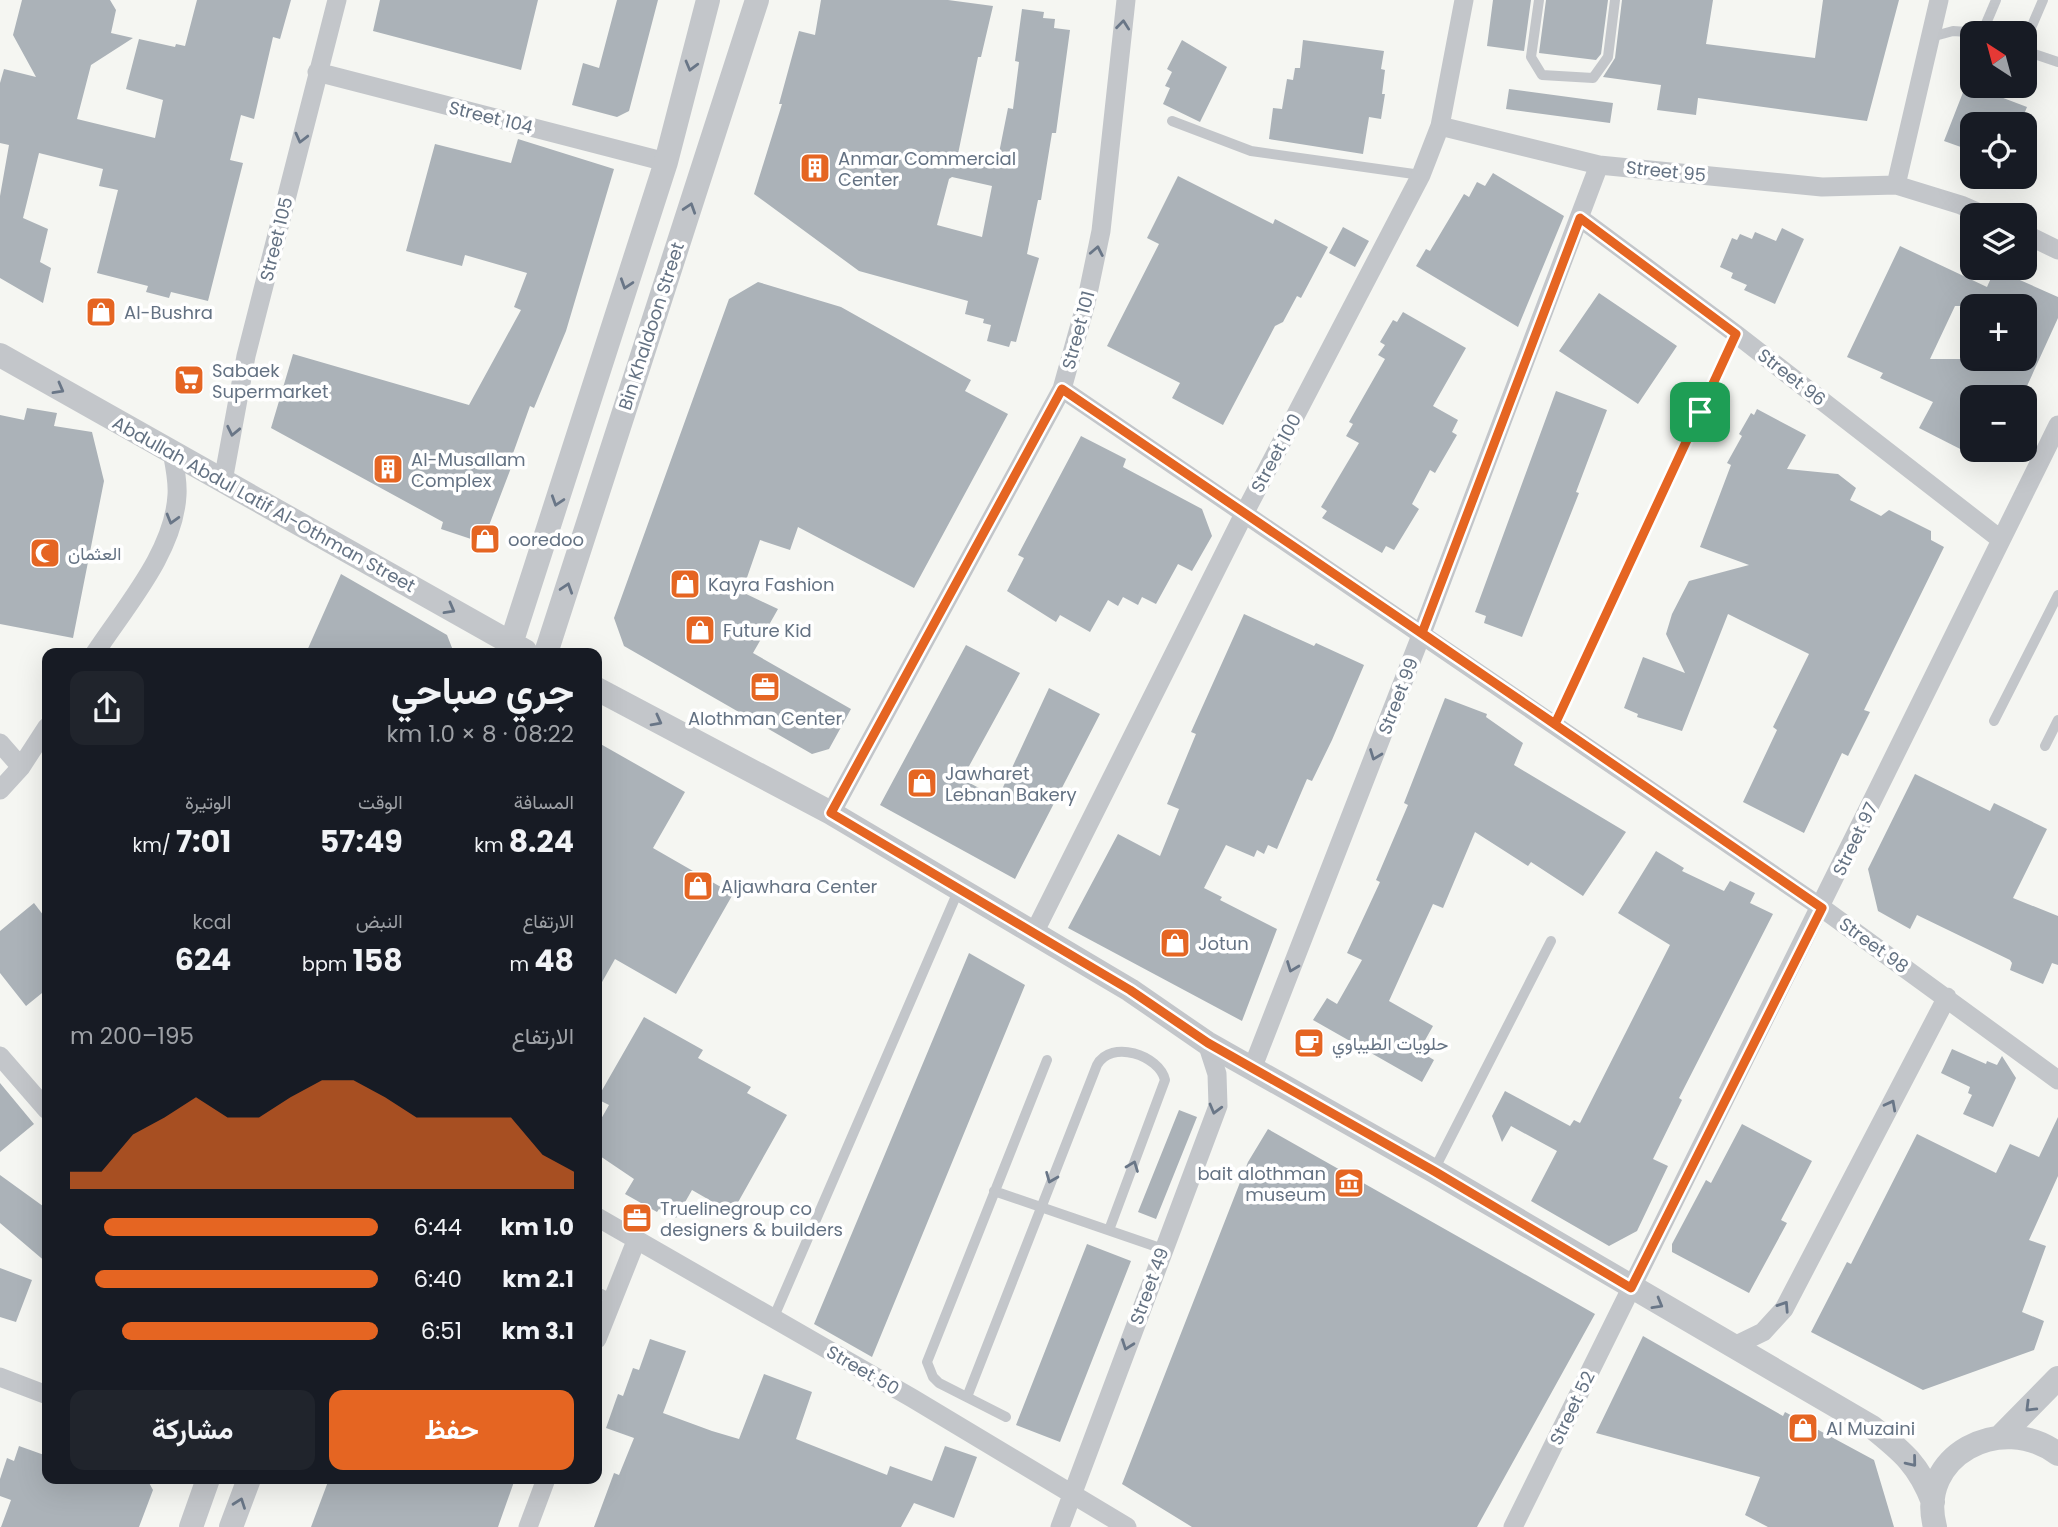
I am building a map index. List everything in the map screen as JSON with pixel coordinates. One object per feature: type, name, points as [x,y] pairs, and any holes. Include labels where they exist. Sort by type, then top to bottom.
[{"type":"street","name":"Street 105","points":[[223,481],[246,356],[337,0]]},
{"type":"street","name":"Bin Khaldoon Street","points":[[517,648],[666,162],[708,0]]},
{"type":"street","name":"Bin Khaldoon Street","points":[[548,648],[757,0]]},
{"type":"street","name":"Street 101","points":[[831,813],[1062,389],[1086,303],[1101,231],[1126,0]]},
{"type":"street","name":"Street 100","points":[[1034,933],[1244,514],[1421,175],[1440,126],[1455,61],[1464,0]]},
{"type":"street","points":[[1896,185],[1940,0]]},
{"type":"street","name":"Street 104","points":[[317,72],[666,162]]},
{"type":"street","name":"Street 95","points":[[1440,126],[1599,164],[1822,187],[1896,185],[1960,207]]},
{"type":"street","name":"Street 99","points":[[1252,1069],[1422,633],[1599,164]]},
{"type":"street","name":"Street 96","points":[[1580,218],[1736,334],[2000,539]]},
{"type":"street","points":[[2037,238],[2057,246]]},
{"type":"street","name":"Abdullah Abdul Latif Al-Othman Street","points":[[0,355],[513,648]]},
{"type":"street","name":"Street 98","points":[[1062,389],[1822,908],[2058,1080]]},
{"type":"street","name":"Street 97","points":[[1631,1288],[1822,908],[2058,425]]},
{"type":"street","points":[[98,648],[156,560],[166,538],[177,498],[172,452]]},
{"type":"street","points":[[602,692],[831,813],[1130,990],[1252,1069],[1434,1171],[1872,1427],[1894,1444],[1923,1475],[1933,1502],[1935,1527]]},
{"type":"street","points":[[0,789],[21,767],[42,735]]},
{"type":"street","points":[[0,743],[21,767]]},
{"type":"street","points":[[1732,1347],[1763,1332],[1784,1309],[1947,998]]},
{"type":"street","name":"Street 49","points":[[1060,1527],[1218,1106],[1217,1074],[1208,1043]]},
{"type":"street","points":[[0,1056],[42,1104]]},
{"type":"street","name":"Street 50","points":[[602,1220],[1127,1527]]},
{"type":"street","points":[[604,1296],[636,1241]]},
{"type":"street","name":"Street 52","points":[[1513,1527],[1631,1288]]},
{"type":"street","points":[[0,1377],[42,1393]]},
{"type":"street","points":[[2002,1435],[2058,1378]]},
{"type":"street","points":[[2058,1378],[2058,1385]]},
{"type":"street","points":[[1933,1502],[1939,1482],[1949,1464],[1964,1450],[1982,1440],[2002,1435],[2023,1436],[2045,1444],[2058,1454]]},
{"type":"street","points":[[191,1527],[206,1484]]},
{"type":"street","points":[[231,1527],[247,1484]]},
{"type":"street","points":[[528,1527],[544,1484]]},
{"type":"lane","points":[[1539,0],[1531,57],[1542,75],[1593,78],[1608,57],[1615,0]]},
{"type":"lane","points":[[1987,21],[1996,0]]},
{"type":"lane","points":[[2034,21],[2043,0]]},
{"type":"lane","points":[[1931,37],[1960,31]]},
{"type":"lane","points":[[2037,55],[2058,62]]},
{"type":"lane","points":[[1172,121],[1251,151],[1421,175]]},
{"type":"lane","points":[[1555,724],[1736,334]]},
{"type":"lane","points":[[1994,721],[2058,595]]},
{"type":"lane","points":[[2045,746],[2058,720]]},
{"type":"lane","points":[[773,1319],[959,889]]},
{"type":"lane","points":[[1434,1171],[1551,941]]},
{"type":"lane","points":[[967,1397],[1097,1065],[1105,1054],[1126,1052],[1159,1067],[1165,1080],[1109,1230]]},
{"type":"lane","points":[[1006,1417],[933,1377],[928,1370],[928,1353],[1048,1060]]},
{"type":"lane","points":[[994,1191],[1163,1249]]},
{"type":"building","points":[[22,0],[110,0],[116,10],[111,33],[133,38],[91,65],[77,119],[155,138],[163,100],[126,89],[139,39],[175,47],[176,44],[185,46],[197,0],[291,0],[280,39],[273,37],[254,119],[241,115],[230,160],[243,163],[208,301],[171,292],[169,298],[146,292],[148,286],[97,273],[118,190],[99,186],[103,169],[39,153],[23,218],[48,229],[40,262],[51,268],[43,303],[0,278],[0,196],[9,145],[0,143],[0,83],[4,69],[36,77],[13,35]]},
{"type":"building","points":[[380,0],[538,0],[521,70],[373,31]]},
{"type":"building","points":[[617,0],[658,0],[629,111],[617,117],[572,105],[583,63],[599,68]]},
{"type":"building","points":[[821,0],[948,0],[993,6],[981,57],[978,57],[958,154],[997,163],[1008,108],[1013,109],[1019,62],[1015,61],[1022,9],[1044,12],[1043,18],[1055,19],[1054,28],[1070,30],[1056,133],[1052,133],[1041,200],[1038,200],[1027,254],[1039,258],[1016,342],[1011,341],[1009,347],[987,341],[991,325],[983,323],[984,319],[965,314],[968,301],[859,271],[754,194],[782,104],[779,104],[799,31],[815,35]],"holes":[[[952,177],[992,186],[982,237],[937,225],[949,179]]]},
{"type":"building","points":[[1493,0],[1531,0],[1524,51],[1487,46]]},
{"type":"building","points":[[1546,0],[1608,0],[1601,54],[1596,60],[1539,53]]},
{"type":"building","points":[[1622,0],[1713,0],[1706,44],[1815,58],[1823,0],[1899,0],[1867,121],[1698,98],[1696,115],[1657,110],[1661,85],[1603,77],[1615,58]]},
{"type":"building","points":[[1182,40],[1227,67],[1200,122],[1163,104],[1170,88],[1165,86],[1172,72],[1167,69]]},
{"type":"building","points":[[1303,40],[1384,51],[1381,69],[1385,70],[1382,94],[1385,94],[1381,119],[1369,117],[1363,154],[1269,139],[1273,108],[1282,109],[1287,79],[1293,80],[1295,68],[1300,68]]},
{"type":"building","points":[[1509,89],[1613,103],[1610,123],[1506,109]]},
{"type":"building","points":[[1961,98],[2003,98],[2027,107],[2025,112],[1960,112],[1960,147],[1944,141]]},
{"type":"building","points":[[518,139],[614,169],[566,331],[534,408],[530,406],[511,459],[514,460],[485,536],[473,532],[471,539],[441,529],[443,522],[271,428],[293,354],[469,405],[521,310],[514,307],[527,273],[465,255],[462,266],[406,251],[435,144],[511,163]]},
{"type":"building","points":[[1493,173],[1564,216],[1518,327],[1416,266],[1426,249],[1430,251],[1464,194],[1469,197],[1477,182],[1485,186]]},
{"type":"building","points":[[1178,176],[1273,224],[1275,219],[1328,247],[1301,298],[1297,296],[1283,322],[1275,326],[1223,425],[1172,398],[1180,383],[1107,346],[1159,244],[1147,238]]},
{"type":"building","points":[[1343,227],[1369,241],[1355,267],[1329,253]]},
{"type":"building","points":[[1782,228],[1804,239],[1775,304],[1744,290],[1747,285],[1731,278],[1733,273],[1720,267],[1732,238],[1737,240],[1740,234],[1752,239],[1755,232],[1776,241]]},
{"type":"building","points":[[1900,246],[1960,274],[1960,280],[1972,280],[1987,287],[1990,280],[2020,280],[2058,297],[2058,318],[2037,364],[2037,294],[1960,294],[1960,306],[1955,306],[1930,359],[1960,359],[1960,371],[2034,371],[2027,385],[1960,385],[1960,449],[1919,428],[1933,402],[1880,378],[1883,373],[1847,357]]},
{"type":"building","points":[[758,282],[841,307],[971,380],[965,391],[1008,414],[914,588],[798,527],[790,550],[760,540],[742,592],[778,609],[753,653],[851,709],[829,749],[812,754],[624,646],[614,618],[729,299]]},
{"type":"building","points":[[1599,293],[1677,346],[1638,404],[1559,351]]},
{"type":"building","points":[[1403,312],[1466,348],[1433,406],[1458,420],[1452,432],[1457,435],[1435,473],[1430,470],[1412,504],[1419,509],[1394,550],[1386,546],[1382,553],[1322,518],[1327,511],[1321,507],[1359,443],[1346,436],[1353,424],[1349,422],[1385,359],[1378,355],[1385,345],[1380,342],[1393,320],[1397,322]]},
{"type":"building","points":[[1556,391],[1607,410],[1576,492],[1579,493],[1522,637],[1484,623],[1486,616],[1475,612]]},
{"type":"building","name":"العثمان","points":[[27,408],[57,413],[54,426],[92,432],[104,481],[73,638],[0,624],[0,415],[24,420]]},
{"type":"building","points":[[1757,409],[1806,435],[1787,469],[1838,474],[1856,488],[1850,500],[1881,516],[1889,510],[1931,531],[1931,540],[1944,547],[1864,710],[1870,712],[1848,756],[1842,753],[1804,833],[1743,802],[1777,730],[1773,727],[1809,654],[1728,614],[1682,731],[1637,717],[1638,714],[1624,708],[1643,657],[1685,673],[1666,634],[1672,614],[1689,581],[1749,565],[1700,547],[1731,465],[1727,463],[1742,436],[1739,434],[1751,413],[1754,415]]},
{"type":"building","points":[[1081,436],[1126,459],[1123,467],[1202,509],[1212,536],[1192,571],[1178,564],[1156,604],[1142,597],[1138,605],[1123,597],[1118,606],[1108,600],[1090,632],[1060,615],[1056,622],[1007,591],[1024,558],[1018,555]]},
{"type":"building","points":[[341,574],[447,635],[452,648],[308,648]]},
{"type":"building","points":[[1244,614],[1364,665],[1332,740],[1312,781],[1307,779],[1277,849],[1268,845],[1264,854],[1257,850],[1254,857],[1226,845],[1204,888],[1222,897],[1220,900],[1277,929],[1242,1021],[1068,928],[1118,834],[1160,856],[1179,809],[1167,804],[1196,734],[1191,732]]},
{"type":"building","points":[[966,645],[1020,673],[962,779],[998,798],[1049,688],[1100,714],[1015,879],[880,805]]},
{"type":"building","points":[[1445,698],[1487,714],[1486,717],[1523,743],[1514,765],[1626,832],[1583,896],[1531,862],[1528,866],[1475,832],[1443,908],[1433,904],[1389,1001],[1433,1026],[1419,1051],[1434,1060],[1422,1082],[1313,1020],[1327,998],[1337,1004],[1362,960],[1347,953],[1380,882],[1376,880],[1408,805],[1404,803]]},
{"type":"building","points":[[602,745],[685,792],[653,848],[733,894],[676,994],[615,959],[602,982]]},
{"type":"building","points":[[1915,774],[1990,811],[1994,803],[2047,829],[2013,898],[2058,916],[2058,965],[2052,963],[2043,984],[2010,970],[2010,960],[1917,915],[1910,929],[1878,911],[1868,869]]},
{"type":"building","points":[[1656,851],[1684,868],[1682,871],[1724,891],[1730,881],[1755,893],[1750,903],[1773,914],[1679,1098],[1682,1100],[1653,1159],[1668,1166],[1637,1231],[1609,1246],[1531,1201],[1557,1151],[1511,1126],[1502,1142],[1492,1116],[1505,1091],[1570,1126],[1574,1120],[1580,1123],[1670,945],[1618,913]]},
{"type":"building","points":[[34,903],[42,913],[42,993],[26,1006],[0,973],[0,931]]},
{"type":"building","points":[[969,953],[1025,985],[872,1357],[814,1324]]},
{"type":"building","points":[[644,1017],[703,1050],[698,1058],[751,1087],[747,1093],[787,1115],[732,1213],[692,1190],[676,1218],[659,1209],[657,1212],[625,1194],[634,1179],[602,1157],[602,1117],[609,1105],[602,1102],[602,1090]]},
{"type":"building","points":[[1952,1049],[1986,1064],[1987,1061],[1997,1065],[2002,1056],[2016,1078],[1993,1127],[1963,1114],[1972,1095],[1968,1093],[1970,1087],[1941,1073]]},
{"type":"building","points":[[0,1083],[34,1124],[0,1152]]},
{"type":"building","points":[[1179,1110],[1197,1117],[1156,1219],[1138,1212]]},
{"type":"building","points":[[2058,1117],[2058,1176],[2029,1240],[2046,1246],[2022,1312],[2044,1321],[2034,1350],[1923,1390],[1811,1332],[1847,1262],[1851,1264],[1917,1134],[1996,1173],[2010,1144],[2039,1157]]},
{"type":"building","points":[[1742,1124],[1812,1161],[1781,1220],[1787,1223],[1749,1293],[1672,1252],[1672,1244],[1706,1180],[1711,1183]]},
{"type":"building","points":[[1268,1129],[1595,1314],[1477,1527],[1192,1527],[1122,1484],[1248,1162]]},
{"type":"building","points":[[0,1175],[42,1205],[42,1259],[0,1223]]},
{"type":"building","points":[[1087,1244],[1131,1261],[1060,1442],[1016,1425]]},
{"type":"building","points":[[0,1268],[32,1280],[16,1322],[0,1317]]},
{"type":"building","points":[[1643,1336],[1783,1416],[1785,1412],[1874,1460],[1894,1527],[1768,1527],[1745,1515],[1760,1477],[1596,1433]]},
{"type":"building","points":[[650,1339],[686,1351],[663,1413],[712,1431],[739,1439],[764,1374],[812,1392],[796,1439],[887,1475],[890,1466],[932,1481],[945,1446],[977,1457],[954,1518],[914,1503],[901,1527],[594,1527],[614,1473],[619,1475],[634,1438],[606,1428],[618,1394],[623,1396],[633,1368],[639,1370]]},
{"type":"building","points":[[19,1446],[42,1454],[42,1484],[150,1484],[153,1490],[139,1527],[1,1527],[11,1500],[0,1496],[0,1479],[7,1458],[14,1461]]},
{"type":"building","points":[[327,1484],[513,1484],[498,1527],[311,1527]]},
{"type":"place","name":"Anmar Commercial Center","points":[[815,168]]},
{"type":"place","name":"Al-Bushra","points":[[101,312]]},
{"type":"place","name":"Sabaek Supermarket","points":[[189,380]]},
{"type":"place","name":"Al-Musallam Complex","points":[[388,469]]},
{"type":"place","name":"ooredoo","points":[[485,539]]},
{"type":"place","name":"العثمان","points":[[45,553]]},
{"type":"place","name":"Kayra Fashion","points":[[685,584]]},
{"type":"place","name":"Future Kid","points":[[700,630]]},
{"type":"place","name":"Alothman Center","points":[[765,687]]},
{"type":"place","name":"Jawharet Lebnan Bakery","points":[[922,783]]},
{"type":"place","name":"Aljawhara Center","points":[[698,886]]},
{"type":"place","name":"Jotun","points":[[1175,943]]},
{"type":"place","name":"حلويات الطيباوي","points":[[1309,1043]]},
{"type":"place","name":"bait alothman museum","points":[[1349,1183]]},
{"type":"place","name":"Truelinegroup co designers & builders","points":[[637,1218]]},
{"type":"place","name":"Al Muzaini","points":[[1803,1428]]},
{"type":"route","points":[[1700,412],[1555,724],[1062,389],[831,813],[1130,990],[1208,1043],[1434,1171],[1631,1288],[1822,908],[1555,724],[1489,678],[1422,633],[1580,218],[1736,334],[1700,412]]}]
